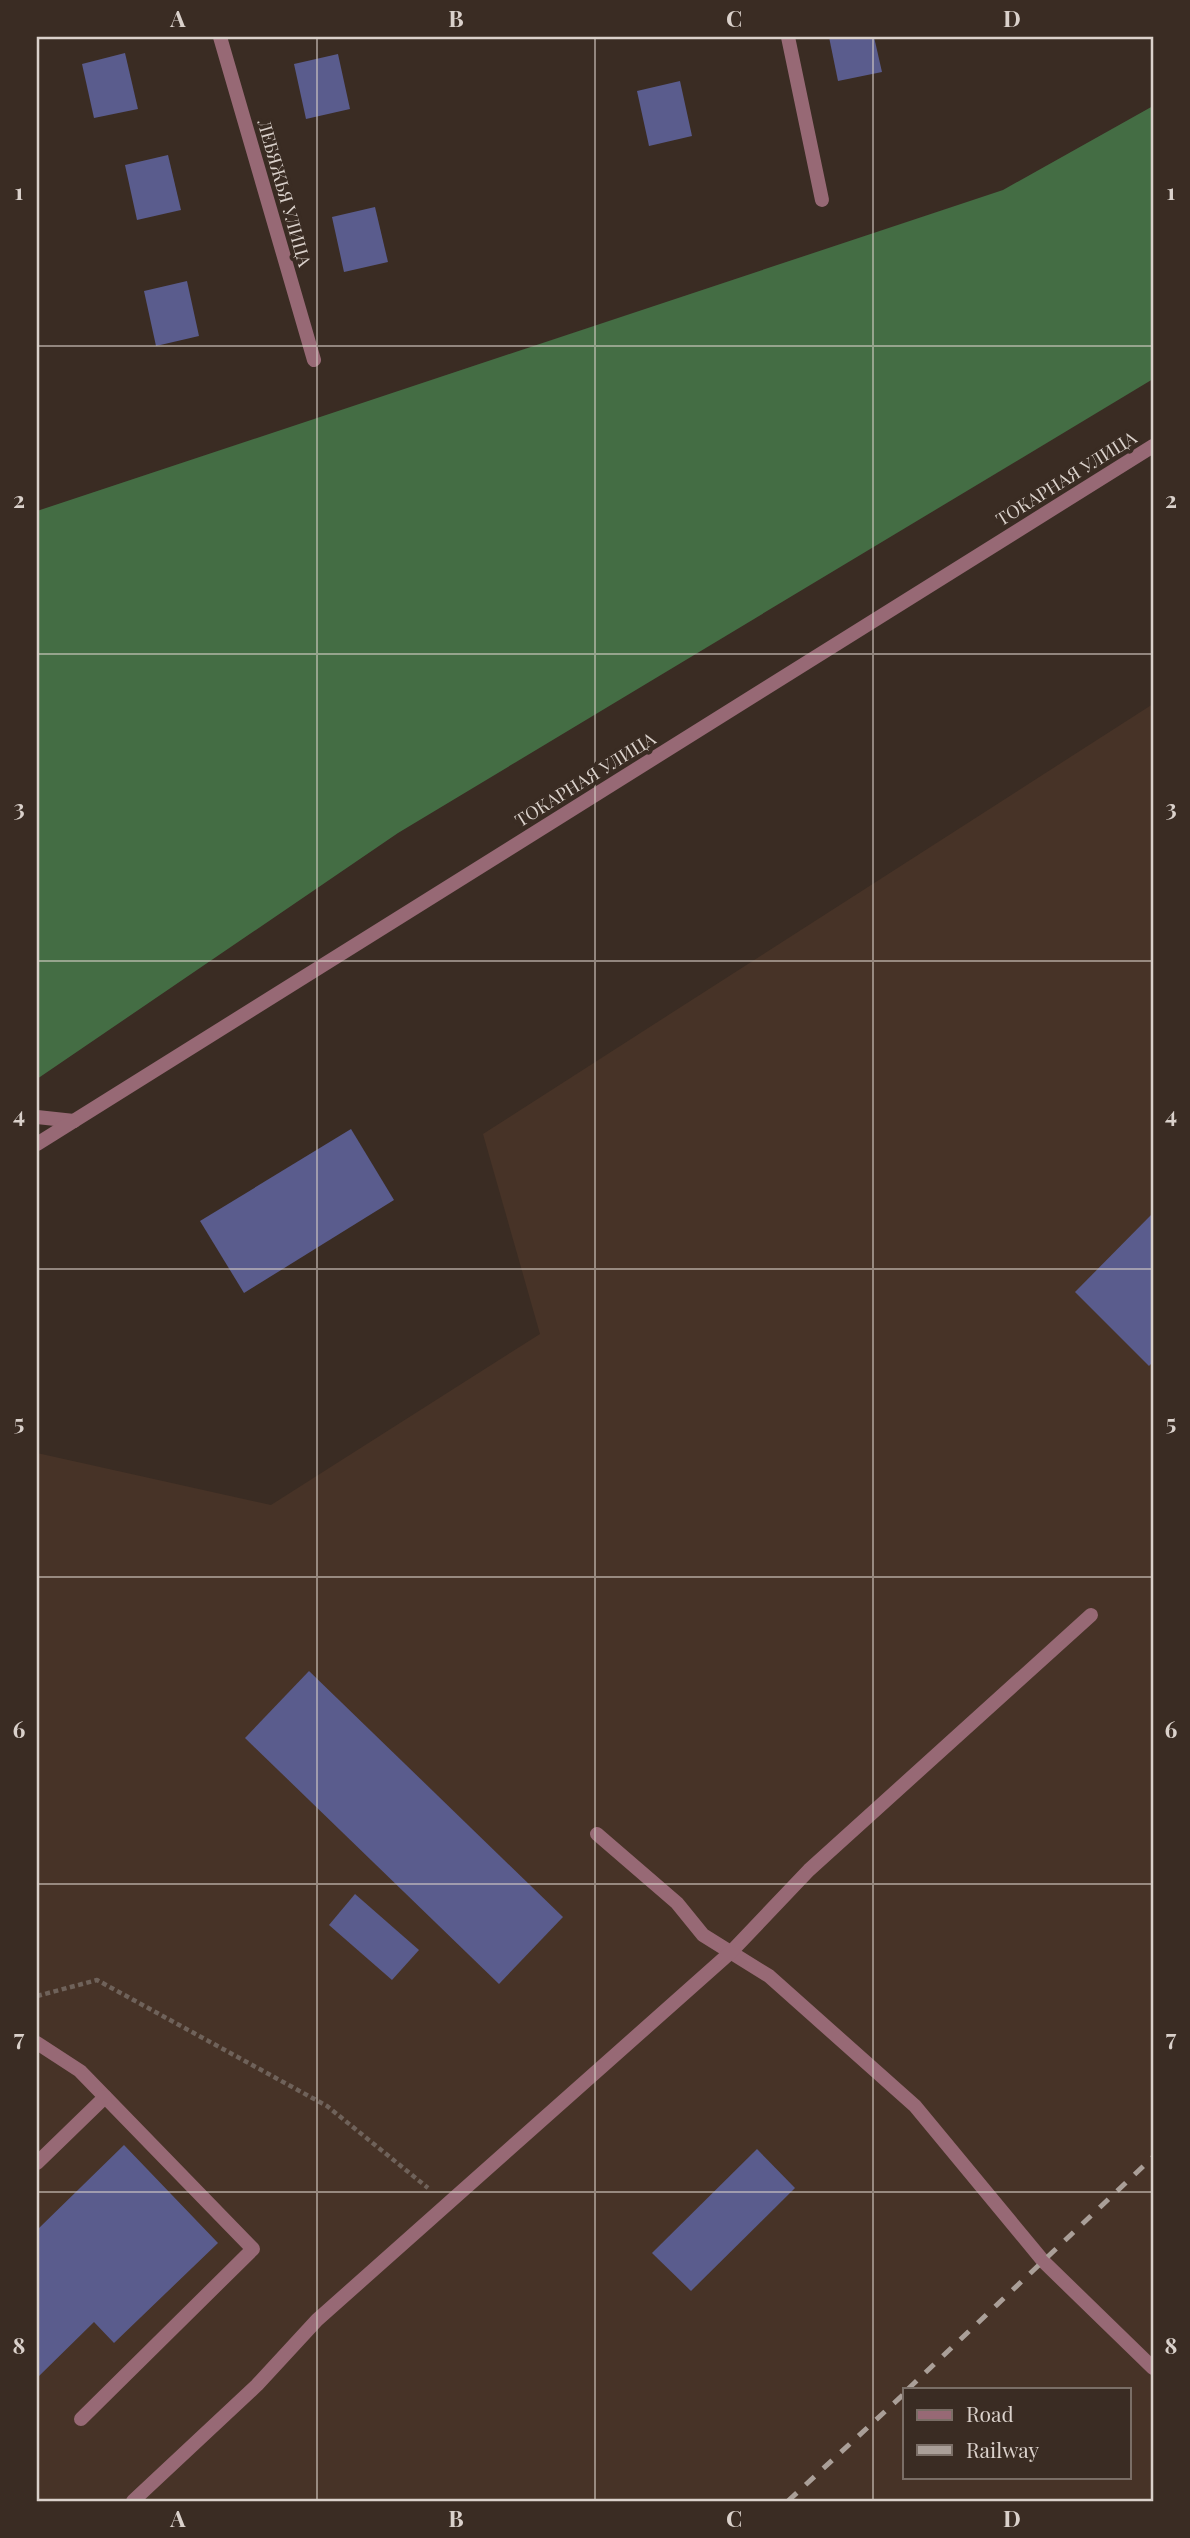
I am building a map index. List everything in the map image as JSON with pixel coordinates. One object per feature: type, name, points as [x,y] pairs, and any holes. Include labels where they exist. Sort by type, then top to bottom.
[{"type":"street","name":"ЛЕБЯЖЬЯ УЛИЦА","points":[[220,37],[314,360]]},
{"type":"street","points":[[788,37],[822,200]]},
{"type":"street","name":"ТОКАРНАЯ УЛИЦА","points":[[37,1144],[1153,446]]},
{"type":"street","points":[[37,1116],[74,1121]]},
{"type":"street","points":[[133,2501],[257,2385],[317,2320],[731,1952],[810,1870],[1091,1615]]},
{"type":"street","points":[[597,1834],[677,1903],[703,1935],[769,1976],[915,2106],[1044,2262],[1153,2368]]},
{"type":"street","points":[[37,2043],[80,2071],[253,2249],[82,2419]]},
{"type":"street","points":[[37,2163],[105,2097]]},
{"type":"path","points":[[37,1996],[97,1980],[327,2106],[447,2204]]},
{"type":"shaded area","points":[[1153,704],[1153,2501],[37,2501],[37,1453],[271,1505],[540,1334],[483,1134]]},
{"type":"green space","points":[[1153,106],[1153,379],[398,833],[37,1079],[37,511],[1003,190]]},
{"type":"building","points":[[829,37],[874,37],[882,72],[838,81]]},
{"type":"building","points":[[125,53],[138,109],[94,118],[82,64]]},
{"type":"building","points":[[338,54],[350,109],[306,119],[294,64]]},
{"type":"building","points":[[680,81],[692,136],[649,146],[637,91]]},
{"type":"building","points":[[168,155],[181,210],[137,220],[125,165]]},
{"type":"building","points":[[375,207],[388,262],[344,272],[332,217]]},
{"type":"building","points":[[187,281],[199,336],[156,346],[144,291]]},
{"type":"building","points":[[351,1129],[394,1200],[244,1293],[200,1221]]},
{"type":"building","points":[[1153,1213],[1153,1362],[1149,1366],[1075,1292]]},
{"type":"building","points":[[309,1671],[563,1917],[499,1984],[245,1738]]},
{"type":"building","points":[[355,1894],[419,1950],[392,1980],[329,1925]]},
{"type":"building","points":[[124,2145],[218,2243],[114,2343],[94,2322],[37,2378],[37,2230]]},
{"type":"building","points":[[757,2149],[795,2188],[691,2291],[652,2253]]},
{"type":"railway","points":[[909,2388],[1153,2157]]},
{"type":"railway","points":[[788,2501],[903,2395]]}]
